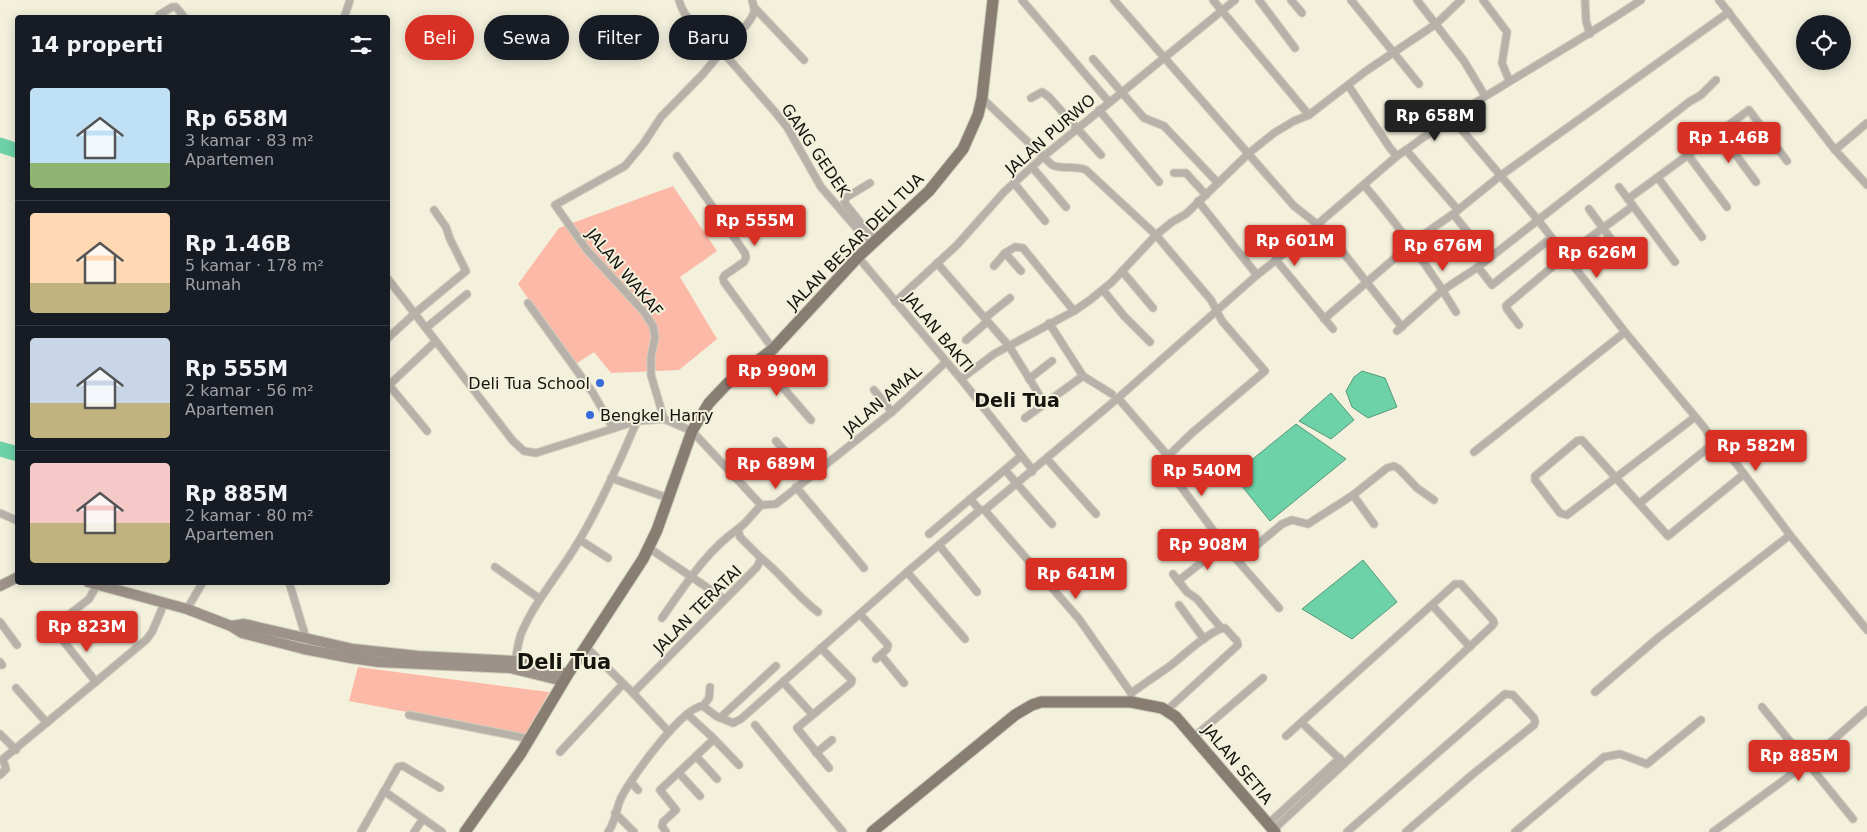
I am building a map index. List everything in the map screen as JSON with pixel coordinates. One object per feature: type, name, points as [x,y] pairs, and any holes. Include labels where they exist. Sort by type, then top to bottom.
[{"type":"main road","name":"JALAN BESAR DELI TUA","points":[[465,832],[530,739],[566,677],[649,548],[692,431],[709,403],[720,390],[773,349],[858,257],[929,191],[963,149],[978,115],[982,98],[993,0]]},
{"type":"main road","points":[[0,586],[15,578]]},
{"type":"main road","points":[[100,585],[187,609],[232,626],[242,634],[351,658],[408,664],[510,668],[566,677]]},
{"type":"main road","points":[[232,626],[244,624],[353,649],[381,653],[515,660],[566,677]]},
{"type":"main road","points":[[872,832],[1015,715],[1032,705],[1041,702],[1131,697],[1157,706],[1171,714]]},
{"type":"main road","name":"JALAN SETIA","points":[[1171,714],[1194,737],[1272,829]]},
{"type":"street","points":[[345,15],[350,0]]},
{"type":"street","name":"GANG GEDEK","points":[[679,0],[682,12],[685,15]]},
{"type":"street","points":[[1022,0],[1109,102]]},
{"type":"street","points":[[1114,0],[1294,206],[1327,232],[1399,329],[1443,290],[1489,258],[1689,102],[1701,95],[1716,80]]},
{"type":"street","points":[[1213,0],[1309,115]]},
{"type":"street","name":"JALAN PURWO","points":[[894,302],[957,245],[996,200],[1044,156],[1235,0]]},
{"type":"street","points":[[1259,0],[1295,48]]},
{"type":"street","points":[[1291,0],[1302,13]]},
{"type":"street","points":[[1351,0],[1419,84]]},
{"type":"street","points":[[1417,0],[1464,60],[1485,96]]},
{"type":"street","points":[[961,379],[994,354],[1074,311],[1103,290],[1156,235],[1186,214],[1248,153],[1280,129],[1309,115],[1348,84],[1436,24],[1461,0]]},
{"type":"street","points":[[1483,0],[1506,32],[1502,63],[1509,80]]},
{"type":"street","points":[[1585,0],[1586,21],[1590,34]]},
{"type":"street","points":[[703,706],[711,714],[720,718],[733,723],[738,721],[907,572],[1032,472],[1115,396],[1397,156],[1451,117],[1509,80],[1590,34],[1641,0]]},
{"type":"street","points":[[1719,0],[1835,150],[1867,185]]},
{"type":"street","points":[[747,24],[752,19],[753,4]]},
{"type":"street","points":[[753,4],[804,60]]},
{"type":"street","points":[[159,15],[172,7],[176,7],[183,15]]},
{"type":"street","points":[[1324,319],[1417,239],[1500,176],[1729,12]]},
{"type":"street","points":[[1093,59],[1147,120],[1164,126],[1218,183]]},
{"type":"street","name":"JALAN WAKAF","points":[[664,419],[651,375],[651,356],[655,337],[653,326],[644,312],[587,250],[556,205],[625,166],[644,143],[660,117],[702,76],[715,60]]},
{"type":"street","name":"GANG GEDEK","points":[[730,60],[787,127],[821,187],[873,243]]},
{"type":"street","points":[[1348,84],[1397,156]]},
{"type":"street","points":[[1031,98],[1042,92],[1056,103],[1101,154]]},
{"type":"street","points":[[982,98],[1055,167],[1086,170],[1156,235],[1211,300],[1222,321],[1264,372],[1192,433],[1168,456],[1166,462],[1168,469],[1224,544],[1279,608]]},
{"type":"street","points":[[1099,110],[1159,182]]},
{"type":"street","points":[[1519,324],[1507,309],[1508,304],[1565,256],[1603,228],[1658,178],[1749,110],[1787,160]]},
{"type":"street","points":[[1451,117],[1538,220],[1596,296],[1709,434],[1710,443],[1708,447],[1640,503]]},
{"type":"street","points":[[1835,150],[1867,123]]},
{"type":"street","points":[[1719,132],[1756,182]]},
{"type":"street","points":[[1406,150],[1489,258]]},
{"type":"street","points":[[1688,155],[1727,207]]},
{"type":"street","points":[[678,156],[745,253],[746,258],[744,262],[723,278],[724,282],[773,349]]},
{"type":"street","points":[[1032,167],[1066,207]]},
{"type":"street","points":[[1174,173],[1186,173],[1206,195]]},
{"type":"street","points":[[1658,178],[1702,237]]},
{"type":"street","points":[[1014,183],[1045,221]]},
{"type":"street","points":[[870,184],[847,196],[844,202],[873,243]]},
{"type":"street","points":[[1364,185],[1406,236],[1456,312]]},
{"type":"street","points":[[1619,187],[1675,262]]},
{"type":"street","points":[[1198,201],[1257,275]]},
{"type":"street","points":[[390,336],[466,271],[446,227],[434,210]]},
{"type":"street","points":[[1589,210],[1619,250]]},
{"type":"street","points":[[1478,266],[1492,285],[1551,238]]},
{"type":"street","points":[[994,266],[1015,246],[1023,248],[1074,311]]},
{"type":"street","points":[[1005,254],[1022,271]]},
{"type":"street","name":"JALAN BAKTI","points":[[858,257],[894,302],[961,379],[1032,469],[1032,472]]},
{"type":"street","points":[[1276,260],[1333,329]]},
{"type":"street","points":[[937,263],[1009,346],[1045,404]]},
{"type":"street","points":[[1122,272],[1153,308]]},
{"type":"street","points":[[390,282],[494,418],[524,451],[536,453],[614,428],[637,422],[664,419],[692,431],[761,505],[745,524],[725,539],[692,576],[662,618]]},
{"type":"street","points":[[1103,290],[1124,316],[1150,342]]},
{"type":"street","points":[[426,328],[467,294]]},
{"type":"street","points":[[966,340],[1010,298]]},
{"type":"street","points":[[528,303],[593,393],[614,428]]},
{"type":"street","points":[[1049,323],[1083,376],[1115,396],[1168,456]]},
{"type":"street","points":[[1474,452],[1625,332]]},
{"type":"street","points":[[390,384],[436,342]]},
{"type":"street","points":[[759,360],[811,420]]},
{"type":"street","points":[[1029,378],[1052,361]]},
{"type":"street","name":"JALAN AMAL","points":[[761,505],[776,504],[892,412],[946,362]]},
{"type":"street","points":[[1025,418],[1083,376]]},
{"type":"street","points":[[390,388],[427,430]]},
{"type":"street","points":[[874,390],[892,412]]},
{"type":"street","points":[[1695,418],[1615,478],[1567,515],[1560,513],[1534,478],[1580,440],[1592,450],[1615,478],[1640,503],[1668,536],[1744,474]]},
{"type":"street","points":[[515,660],[520,636],[540,600],[580,540],[637,422]]},
{"type":"street","points":[[776,441],[808,478]]},
{"type":"street","points":[[1708,447],[1720,446],[1867,630]]},
{"type":"street","points":[[928,534],[1021,456]]},
{"type":"street","points":[[1047,459],[1096,514]]},
{"type":"street","points":[[1238,561],[1282,524],[1292,520],[1308,524],[1353,495],[1387,468],[1394,466],[1399,469],[1418,488],[1434,500]]},
{"type":"street","points":[[1005,470],[1052,524]]},
{"type":"street","points":[[611,478],[668,498]]},
{"type":"street","points":[[796,487],[864,568]]},
{"type":"street","points":[[1353,495],[1374,524]]},
{"type":"street","points":[[970,499],[983,510],[1079,619],[1131,697],[1204,639],[1221,628]]},
{"type":"street","points":[[0,513],[15,520]]},
{"type":"street","name":"JALAN TERATAI","points":[[633,693],[724,599],[752,573],[761,558],[740,537],[738,529]]},
{"type":"street","points":[[1595,692],[1659,637],[1790,535]]},
{"type":"street","points":[[580,540],[608,558]]},
{"type":"street","points":[[1178,581],[1224,544]]},
{"type":"street","points":[[939,545],[977,592]]},
{"type":"street","points":[[649,548],[724,599]]},
{"type":"street","points":[[761,558],[774,568],[798,596],[818,612]]},
{"type":"street","points":[[495,567],[540,600]]},
{"type":"street","points":[[907,572],[965,639]]},
{"type":"street","points":[[1171,714],[1238,645],[1228,630],[1221,628],[1173,574]]},
{"type":"street","points":[[1272,829],[1342,761],[1470,647],[1494,623],[1461,584],[1455,584],[1286,736]]},
{"type":"street","points":[[57,624],[85,603],[92,585]]},
{"type":"street","points":[[187,609],[201,585]]},
{"type":"street","points":[[290,585],[306,638]]},
{"type":"street","points":[[0,775],[6,769],[3,760],[146,640],[152,632],[164,604]]},
{"type":"street","points":[[1179,605],[1204,639]]},
{"type":"street","points":[[1432,605],[1470,647]]},
{"type":"street","points":[[860,614],[888,645],[887,649],[878,657],[904,683]]},
{"type":"street","points":[[0,622],[17,645]]},
{"type":"street","points":[[61,638],[96,682]]},
{"type":"street","points":[[586,647],[633,693],[668,732]]},
{"type":"street","points":[[821,648],[852,680],[851,683],[796,728],[829,768]]},
{"type":"street","points":[[720,718],[776,666]]},
{"type":"street","points":[[1194,737],[1263,678]]},
{"type":"street","points":[[783,682],[812,714]]},
{"type":"street","points":[[560,752],[623,684]]},
{"type":"street","points":[[608,832],[613,824],[622,795],[631,782],[668,732],[687,714],[697,707],[703,706],[709,698],[710,687]]},
{"type":"street","points":[[16,688],[47,723]]},
{"type":"street","points":[[1347,832],[1505,694],[1513,695],[1534,718],[1534,725],[1473,774],[1406,832]]},
{"type":"street","points":[[1762,707],[1853,819]]},
{"type":"street","points":[[1713,832],[1807,763],[1867,710]]},
{"type":"street","points":[[687,714],[739,766]]},
{"type":"street","points":[[409,715],[530,739]]},
{"type":"street","points":[[1515,832],[1604,757],[1620,754],[1647,764],[1701,720]]},
{"type":"street","points":[[1302,723],[1342,761]]},
{"type":"street","points":[[755,725],[843,832]]},
{"type":"street","points":[[0,734],[16,750]]},
{"type":"street","points":[[666,832],[662,826],[663,822],[676,810],[660,790],[714,739]]},
{"type":"street","points":[[816,753],[832,740]]},
{"type":"street","points":[[696,756],[717,779]]},
{"type":"street","points":[[361,832],[397,768],[400,766],[440,788]]},
{"type":"street","points":[[679,773],[700,796]]},
{"type":"street","points":[[631,782],[638,790]]},
{"type":"street","points":[[384,791],[442,832]]},
{"type":"street","points":[[615,813],[634,832]]},
{"type":"street","points":[[414,832],[423,819]]},
{"type":"shaded area","points":[[673,186],[717,251],[680,277],[717,339],[679,370],[611,373],[594,352],[574,365],[518,284],[559,228]]},
{"type":"shaded area","points":[[1362,371],[1385,378],[1397,407],[1368,418],[1352,407],[1346,391],[1354,377]]},
{"type":"shaded area","points":[[1331,393],[1354,420],[1331,439],[1299,421]]},
{"type":"shaded area","points":[[1296,424],[1346,459],[1270,521],[1233,475]]},
{"type":"shaded area","points":[[1363,560],[1397,602],[1352,639],[1302,609]]},
{"type":"shaded area","points":[[358,667],[549,692],[528,735],[349,701]]},
{"type":"waterway","points":[[0,145],[15,150]]},
{"type":"waterway","points":[[0,449],[15,453]]},
{"type":"place","name":"Deli Tua School","points":[[600,383]]},
{"type":"place","name":"Bengkel Harry","points":[[590,415]]},
{"type":"district","name":"Deli Tua","points":[[1017,400]]},
{"type":"district","name":"Deli Tua","points":[[564,662]]}]
